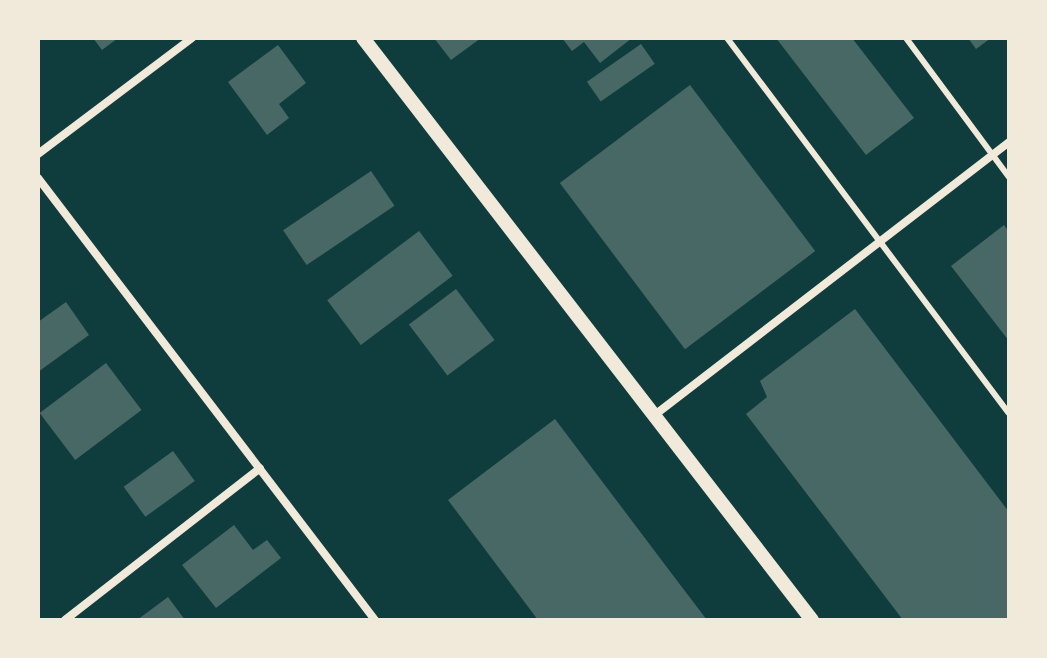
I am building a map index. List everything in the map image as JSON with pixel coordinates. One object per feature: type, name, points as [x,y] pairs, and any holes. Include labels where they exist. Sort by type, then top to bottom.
[{"type":"street","points":[[38,154],[192,38]]},
{"type":"street","points":[[363,38],[812,620]]},
{"type":"street","points":[[656,414],[1009,142]]},
{"type":"street","points":[[38,178],[375,620]]},
{"type":"street","points":[[65,620],[260,468]]},
{"type":"lane","points":[[727,38],[1009,413]]},
{"type":"lane","points":[[906,38],[1009,177]]},
{"type":"building","points":[[93,38],[118,38],[102,50]]},
{"type":"building","points":[[434,38],[481,38],[451,60]]},
{"type":"building","points":[[562,38],[632,38],[600,63],[584,42],[572,51]]},
{"type":"building","points":[[776,38],[852,38],[914,118],[866,155]]},
{"type":"building","points":[[968,38],[991,38],[976,49]]},
{"type":"building","points":[[641,44],[655,64],[601,102],[587,82]]},
{"type":"building","points":[[278,45],[306,83],[279,104],[289,118],[267,135],[228,82]]},
{"type":"building","points":[[690,85],[815,251],[685,349],[560,183]]},
{"type":"building","points":[[371,171],[394,206],[307,265],[283,230]]},
{"type":"building","points":[[1004,225],[1009,232],[1009,341],[951,266]]},
{"type":"building","points":[[419,231],[453,276],[361,345],[327,300]]},
{"type":"building","points":[[456,289],[495,340],[447,376],[409,325]]},
{"type":"building","points":[[66,302],[89,335],[38,372],[38,322]]},
{"type":"building","points":[[855,309],[1009,512],[1009,620],[903,620],[746,414],[767,397],[760,381]]},
{"type":"building","points":[[106,363],[142,410],[75,460],[40,413]]},
{"type":"building","points":[[555,419],[707,620],[538,620],[448,500]]},
{"type":"building","points":[[173,451],[195,481],[145,517],[124,487]]},
{"type":"building","points":[[234,525],[253,550],[267,540],[281,558],[216,608],[182,565]]},
{"type":"building","points":[[168,597],[185,620],[137,620]]}]
